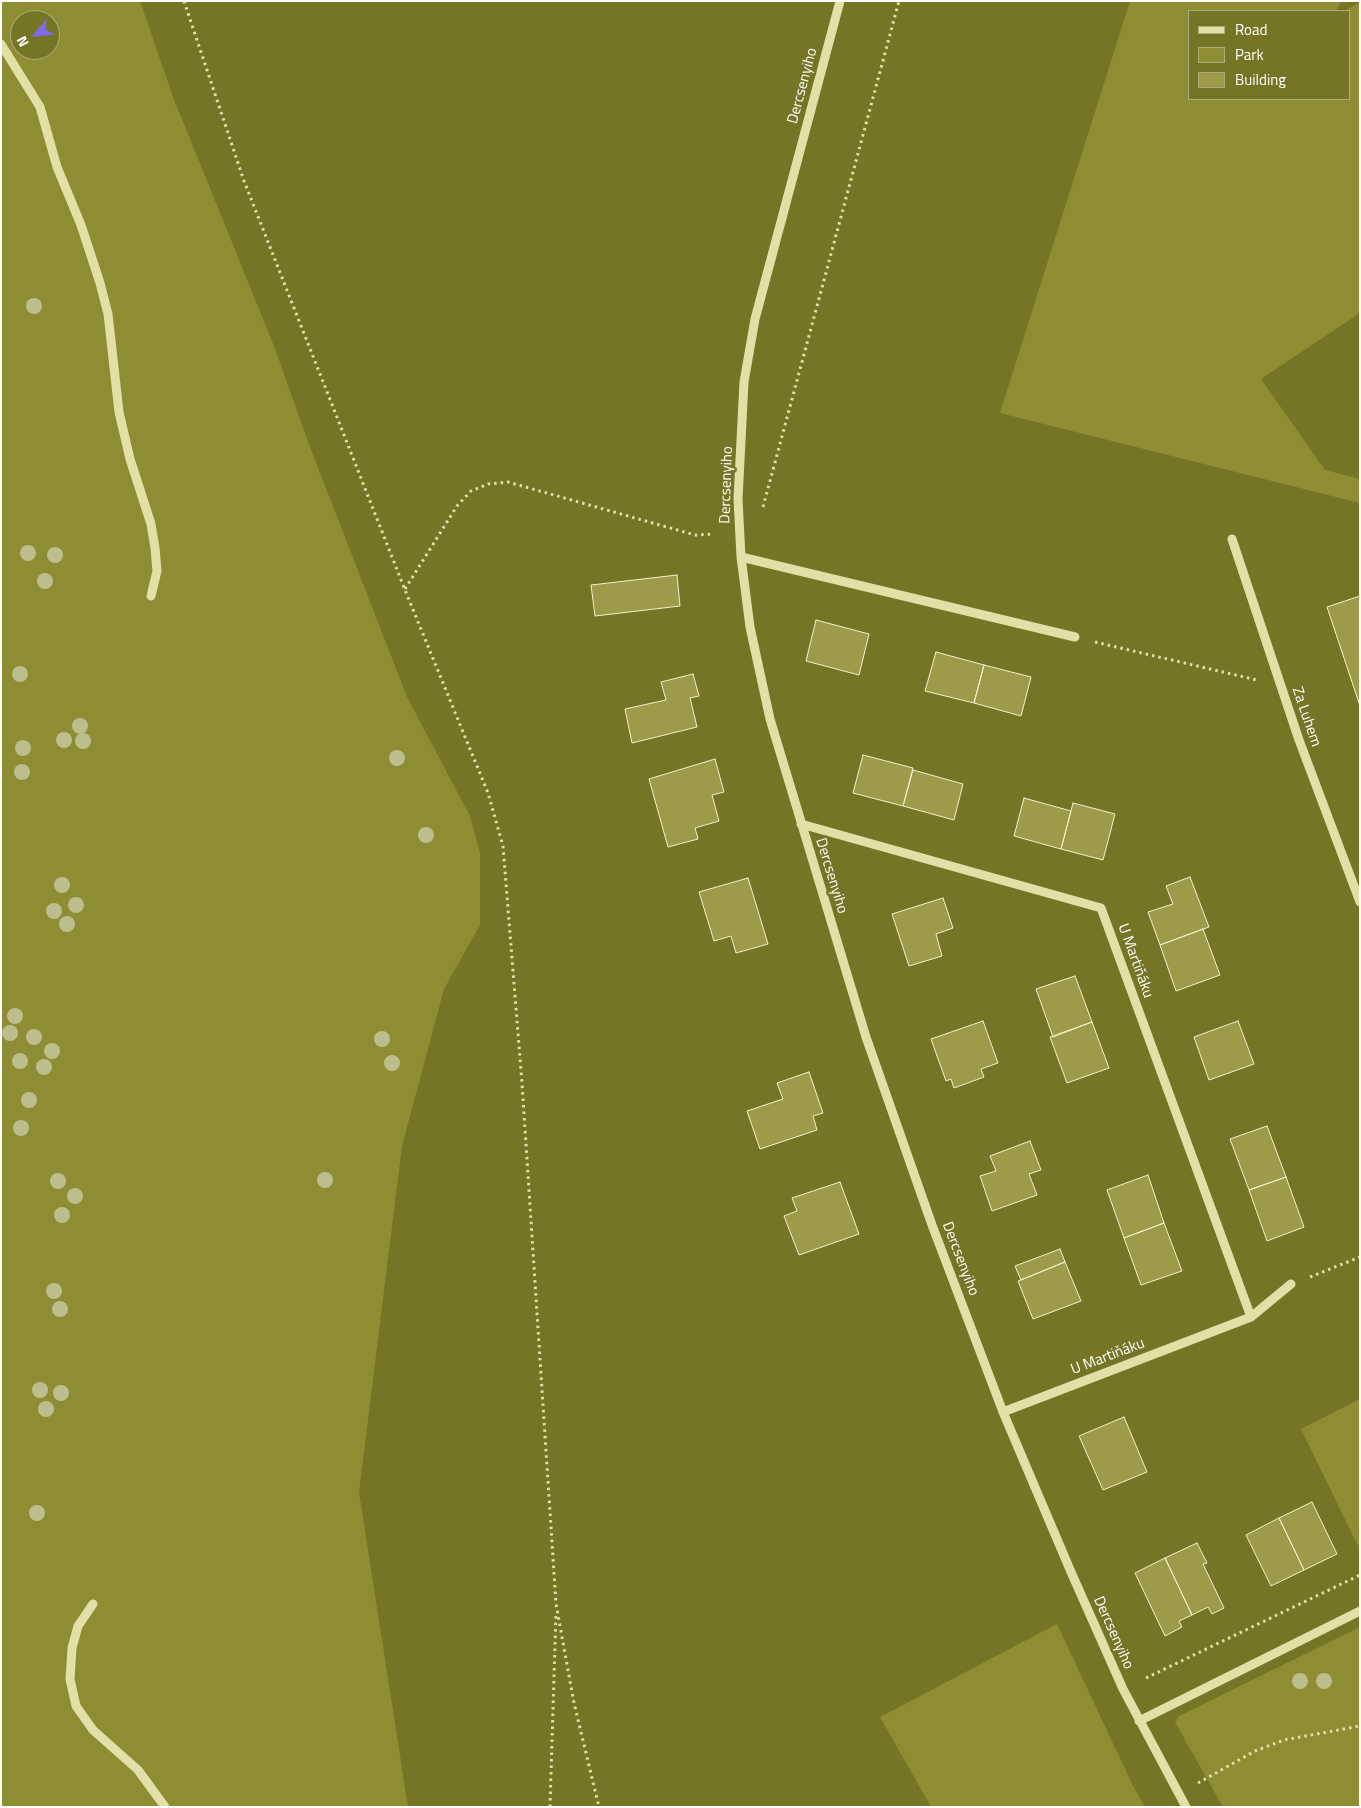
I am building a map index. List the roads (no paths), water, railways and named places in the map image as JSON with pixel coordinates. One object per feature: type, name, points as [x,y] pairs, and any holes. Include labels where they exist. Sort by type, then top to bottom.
[{"type":"street","name":"Dercsenyiho","points":[[840,1],[752,337],[744,382],[738,499],[741,557],[750,627],[770,719],[801,824],[866,1037],[932,1225],[1003,1412],[1071,1572],[1139,1721],[1186,1807]]},
{"type":"street","points":[[1,44],[40,108],[57,167],[81,225],[100,283],[108,314],[119,412],[130,459],[151,524],[156,548],[156,571],[150,596]]},
{"type":"street","name":"Za Luhem","points":[[1232,539],[1280,686],[1360,902]]},
{"type":"street","points":[[741,557],[1075,637]]},
{"type":"street","name":"U Martiňáku","points":[[801,824],[1101,908],[1251,1317]]},
{"type":"street","name":"U Martiňáku","points":[[1003,1412],[1251,1317],[1291,1284]]},
{"type":"street","points":[[93,1604],[78,1626],[72,1648],[70,1679],[76,1706],[94,1730],[138,1770],[166,1807]]},
{"type":"street","points":[[1139,1721],[1360,1611]]}]
